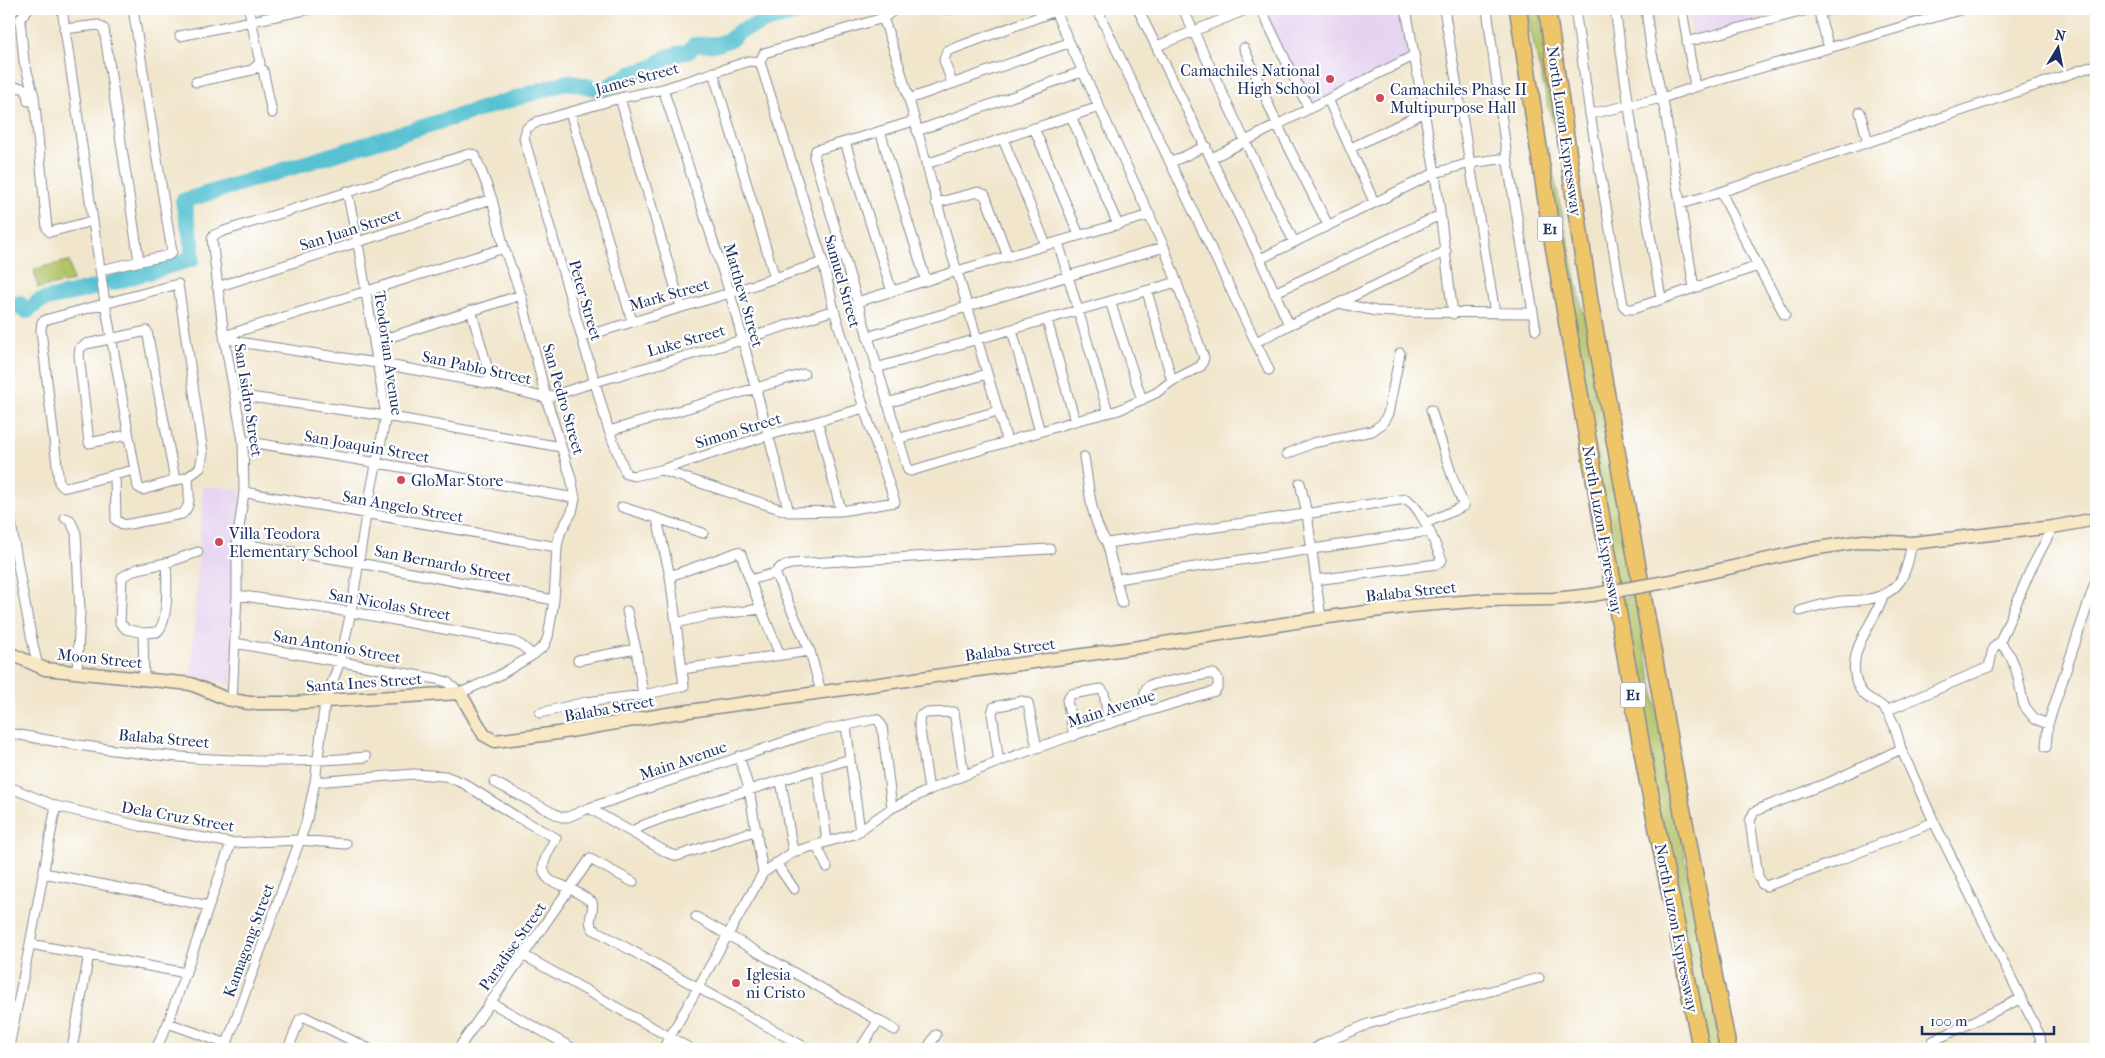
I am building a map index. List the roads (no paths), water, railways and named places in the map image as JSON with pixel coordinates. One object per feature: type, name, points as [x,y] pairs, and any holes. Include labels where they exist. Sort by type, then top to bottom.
[{"type":"highway","name":"North Luzon Expressway","points":[[1518,9],[1551,234],[1646,772],[1700,1049]]},
{"type":"highway","name":"North Luzon Expressway","points":[[1547,9],[1590,304],[1673,763],[1728,1049]]},
{"type":"street","points":[[28,9],[20,19],[24,60],[34,96],[47,228],[50,232],[92,221]]},
{"type":"street","points":[[62,9],[105,303],[127,435],[138,487],[143,490],[188,477],[200,468],[203,453],[178,284],[105,303],[42,322],[41,330],[59,482],[62,486],[67,487],[134,470]]},
{"type":"street","points":[[100,270],[169,255],[173,250],[133,9]]},
{"type":"street","points":[[249,9],[258,65],[262,70],[272,113]]},
{"type":"street","points":[[180,36],[310,9]]},
{"type":"street","points":[[762,65],[764,53],[882,18],[896,9]]},
{"type":"street","points":[[946,9],[953,9]]},
{"type":"street","points":[[1097,9],[1269,370]]},
{"type":"street","points":[[1138,9],[1260,259],[1288,325]]},
{"type":"street","points":[[1184,9],[1294,242]]},
{"type":"street","points":[[1157,46],[1248,9]]},
{"type":"street","points":[[1261,9],[1309,109]]},
{"type":"street","points":[[1406,9],[1435,173],[1454,314]]},
{"type":"street","points":[[1444,9],[1495,313]]},
{"type":"street","points":[[1486,9],[1507,158],[1536,330]]},
{"type":"street","points":[[1575,9],[1590,114],[1623,305],[1627,309],[1633,309],[1758,266]]},
{"type":"street","points":[[1615,9],[1628,106],[1661,298]]},
{"type":"street","points":[[1646,9],[1694,288]]},
{"type":"street","points":[[1682,9],[1695,87]]},
{"type":"street","points":[[1687,42],[1816,10],[1833,9]]},
{"type":"street","points":[[1590,114],[1662,98],[1829,48],[1931,13],[1963,9]]},
{"type":"street","points":[[914,121],[816,150],[814,154],[897,440],[908,470],[911,471],[1075,421],[1119,410],[1142,400],[1172,381],[1202,366],[1204,362],[1178,282],[1164,247],[1081,72],[1054,10],[947,51],[944,60],[952,84]]},
{"type":"street","points":[[1816,10],[1829,48]]},
{"type":"street","points":[[882,18],[908,99],[936,203],[1007,442]]},
{"type":"street","points":[[64,29],[98,25],[104,29],[139,262]]},
{"type":"street","points":[[908,99],[1068,43]]},
{"type":"street","points":[[1244,48],[1277,124],[1328,225]]},
{"type":"street","points":[[1212,158],[1413,56]]},
{"type":"street","name":"James Street","points":[[524,138],[527,128],[532,123],[620,98],[663,89],[749,61],[762,65]]},
{"type":"street","points":[[196,82],[252,70],[258,65]]},
{"type":"street","name":"Samuel Street","points":[[762,65],[823,262],[834,310],[895,502],[841,511]]},
{"type":"street","points":[[1680,204],[1721,192],[2096,65]]},
{"type":"street","points":[[712,72],[775,278]]},
{"type":"street","points":[[917,130],[1081,72]]},
{"type":"street","points":[[9,87],[22,87],[27,92],[44,236]]},
{"type":"street","name":"Matthew Street","points":[[663,89],[730,292],[789,512]]},
{"type":"street","points":[[620,98],[680,307]]},
{"type":"street","points":[[1328,99],[1374,202]]},
{"type":"street","points":[[926,164],[1098,106]]},
{"type":"street","points":[[570,112],[632,320]]},
{"type":"street","points":[[1860,112],[1868,142]]},
{"type":"street","points":[[1351,148],[1423,113]]},
{"type":"street","points":[[1070,116],[1118,225]]},
{"type":"street","points":[[1034,128],[1079,235]]},
{"type":"street","points":[[880,131],[926,281]]},
{"type":"street","name":"Peter Street","points":[[524,138],[609,431],[624,470]]},
{"type":"street","points":[[1003,139],[1046,245]]},
{"type":"street","points":[[844,142],[892,292]]},
{"type":"street","points":[[1170,163],[1206,146]]},
{"type":"street","name":"San Pedro Street","points":[[347,191],[469,154],[475,155],[492,199],[504,248],[521,295],[546,398],[571,478],[575,498]]},
{"type":"street","points":[[1260,259],[1435,173],[1470,163],[1507,158]]},
{"type":"street","name":"San Isidro Street","points":[[232,701],[237,595],[237,542],[244,492],[243,441],[224,336],[212,239],[214,235],[224,231],[347,191]]},
{"type":"street","name":"Teodorian Avenue","points":[[299,840],[306,822],[315,782],[325,702],[340,661],[351,612],[366,515],[386,416],[358,243],[347,191]]},
{"type":"street","points":[[936,203],[978,192],[985,195],[1008,257]]},
{"type":"street","points":[[1721,192],[1785,315]]},
{"type":"street","name":"San Juan Street","points":[[217,288],[492,199]]},
{"type":"street","points":[[857,302],[1150,214]]},
{"type":"street","points":[[1274,293],[1440,215]]},
{"type":"street","points":[[1058,242],[1108,412]]},
{"type":"street","points":[[867,337],[1068,278],[1164,247]]},
{"type":"street","points":[[224,336],[504,248]]},
{"type":"street","points":[[1256,342],[1288,325],[1339,303],[1446,251]]},
{"type":"street","name":"Mark Street","points":[[582,337],[823,262]]},
{"type":"street","points":[[876,368],[1178,282]]},
{"type":"street","points":[[1147,291],[1172,381]]},
{"type":"street","points":[[375,342],[521,295]]},
{"type":"street","points":[[1110,301],[1142,400]]},
{"type":"street","points":[[1339,303],[1376,311],[1454,314],[1533,313]]},
{"type":"street","points":[[471,310],[492,384]]},
{"type":"street","name":"Luke Street","points":[[546,398],[742,340],[834,310]]},
{"type":"street","points":[[1047,320],[1075,421]]},
{"type":"street","points":[[1012,330],[1040,432]]},
{"type":"street","points":[[127,435],[89,443],[78,354],[80,348],[86,344],[145,331],[149,332],[174,480]]},
{"type":"street","name":"San Pablo Street","points":[[224,336],[246,344],[377,363],[492,384],[546,398]]},
{"type":"street","points":[[1287,454],[1313,443],[1372,431],[1382,424],[1388,414],[1400,353]]},
{"type":"street","points":[[609,431],[804,374]]},
{"type":"street","points":[[887,403],[987,374]]},
{"type":"street","points":[[235,395],[386,416],[561,447]]},
{"type":"street","name":"Simon Street","points":[[624,470],[629,476],[634,476],[661,470],[769,435],[864,408]]},
{"type":"street","points":[[1117,579],[1312,550],[1428,527],[1464,506],[1449,468],[1431,410]]},
{"type":"street","points":[[897,440],[998,411]]},
{"type":"street","points":[[661,470],[789,512],[841,511],[818,422]]},
{"type":"street","name":"San Joaquin Street","points":[[243,441],[575,498]]},
{"type":"street","points":[[1084,457],[1096,520],[1107,543],[1122,603]]},
{"type":"street","points":[[115,474],[116,520],[124,525],[182,514],[189,506],[188,477]]},
{"type":"street","points":[[1300,482],[1307,514],[1321,618]]},
{"type":"street","name":"San Angelo Street","points":[[244,492],[366,515],[557,547]]},
{"type":"street","points":[[533,655],[544,646],[548,636],[554,600],[557,547],[560,533],[572,512],[575,498]]},
{"type":"street","points":[[1107,543],[1406,499],[1410,501],[1428,527],[1441,563],[1316,580]]},
{"type":"street","points":[[622,506],[703,533]]},
{"type":"street","points":[[9,510],[13,559],[38,667]]},
{"type":"street","points":[[65,518],[70,520],[76,533],[80,610],[77,673]]},
{"type":"street","points":[[540,712],[586,702],[682,688],[684,684],[670,576],[657,519]]},
{"type":"street","name":"Balaba Street","points":[[460,693],[478,727],[490,740],[505,741],[668,714],[1139,647],[1410,606],[1487,600],[1554,599],[1592,595],[1671,581],[1812,549],[1863,541],[1912,543],[2053,527],[2096,519]]},
{"type":"street","points":[[1886,711],[1989,667],[1993,648],[2000,642],[2030,572],[2053,527]]},
{"type":"street","name":"San Bernardo Street","points":[[237,542],[554,600]]},
{"type":"street","points":[[1800,610],[1842,601],[1867,600],[1883,596],[1898,586],[1909,560],[1912,543]]},
{"type":"street","points":[[750,580],[775,573],[781,567],[792,564],[1050,549]]},
{"type":"street","points":[[166,563],[167,577],[162,625],[157,632],[143,633],[126,629],[120,623],[120,582],[122,576],[137,569],[166,563],[198,552]]},
{"type":"street","points":[[670,576],[738,552],[741,554],[780,655]]},
{"type":"street","points":[[775,573],[810,651],[821,692]]},
{"type":"street","points":[[2046,747],[2048,724],[2096,580]]},
{"type":"street","name":"San Nicolas Street","points":[[237,595],[351,612],[515,642],[533,655]]},
{"type":"street","points":[[1883,596],[1879,610],[1868,628],[1855,660],[1857,686],[1866,697],[1880,704],[1886,711],[1934,822],[2020,1000],[2040,1036],[2041,1044],[2039,1049]]},
{"type":"street","points":[[676,622],[761,608]]},
{"type":"street","points":[[627,611],[636,649],[643,695]]},
{"type":"street","points":[[143,633],[144,679]]},
{"type":"street","points":[[2000,642],[2011,658],[2024,706],[2035,719],[2048,724]]},
{"type":"street","name":"San Antonio Street","points":[[234,643],[448,682],[460,693]]},
{"type":"street","points":[[578,660],[636,649]]},
{"type":"street","points":[[682,669],[810,651]]},
{"type":"street","name":"Moon Street","points":[[9,653],[38,667],[77,673],[191,684]]},
{"type":"street","name":"Santa Ines Street","points":[[191,684],[232,701],[270,704],[460,693],[498,676],[533,655]]},
{"type":"street","name":"Main Avenue","points":[[663,1049],[763,873],[793,852],[843,838],[860,831],[892,808],[964,775],[1147,711],[1214,691],[1218,686],[1218,679],[1214,674],[1208,674],[1150,685],[1146,687],[1144,692],[1147,711]]},
{"type":"street","name":"Main Avenue","points":[[1074,736],[1067,700],[1071,694],[1103,690],[1109,724]]},
{"type":"street","points":[[999,762],[992,713],[994,707],[1022,701],[1028,703],[1037,748]]},
{"type":"street","points":[[586,702],[589,728]]},
{"type":"street","points":[[928,790],[919,718],[925,713],[951,711],[955,716],[964,775]]},
{"type":"street","name":"Main Avenue","points":[[494,782],[561,817],[568,817],[739,756],[811,733],[875,719],[881,722],[892,808]]},
{"type":"street","points":[[846,725],[860,831]]},
{"type":"street","name":"Balaba Street","points":[[9,733],[81,747],[173,757],[265,762],[317,761],[366,757]]},
{"type":"street","points":[[1901,749],[1830,782],[1754,812],[1750,821],[1759,881],[1766,886],[1797,877],[1934,822]]},
{"type":"street","points":[[739,756],[749,788],[763,873]]},
{"type":"street","points":[[632,831],[676,813],[749,788],[781,781],[850,759]]},
{"type":"street","points":[[817,769],[827,841]]},
{"type":"street","points":[[315,782],[414,774],[445,776],[454,779],[556,838],[543,868],[545,875],[552,882],[569,888],[592,902],[594,905],[590,920],[593,929],[808,1049]]},
{"type":"street","points":[[781,781],[793,852]]},
{"type":"street","name":"Dela Cruz Street","points":[[9,787],[56,806],[140,826],[231,843],[299,840],[346,844]]},
{"type":"street","points":[[9,1046],[56,806]]},
{"type":"street","points":[[589,808],[668,853],[677,856],[757,830]]},
{"type":"street","name":"Kamagong Street","points":[[226,1047],[276,910],[299,840]]},
{"type":"street","points":[[156,1049],[168,1023],[231,843]]},
{"type":"street","points":[[817,846],[827,867]]},
{"type":"street","name":"Paradise Street","points":[[458,1049],[590,859],[633,882]]},
{"type":"street","points":[[776,864],[794,889]]},
{"type":"street","points":[[44,873],[209,906]]},
{"type":"street","points":[[696,917],[896,1030]]},
{"type":"street","points":[[30,944],[186,973]]},
{"type":"street","points":[[72,1049],[89,954]]},
{"type":"street","points":[[523,955],[691,1049]]},
{"type":"street","points":[[1314,1049],[1324,1042],[1368,1024],[1539,978]]},
{"type":"street","points":[[1933,1041],[2020,1000]]},
{"type":"street","points":[[490,1002],[574,1049]]},
{"type":"street","points":[[288,1049],[300,1019],[305,1017],[369,1049]]},
{"type":"street","points":[[860,1049],[879,1020]]},
{"type":"street","points":[[168,1023],[226,1047]]},
{"type":"street","points":[[927,1049],[936,1035]]},
{"type":"waterway","points":[[111,283],[192,259],[192,243],[183,201],[568,82],[595,88],[605,88],[630,74],[654,67],[666,57],[689,51],[694,45],[718,44],[731,39],[740,31],[766,21],[811,9]]},
{"type":"waterway","points":[[9,305],[19,303],[22,309],[27,311],[39,301],[97,287]]},
{"type":"place","name":"Camachiles National High School","points":[[1330,79]]},
{"type":"place","name":"Camachiles Phase II Multipurpose Hall","points":[[1380,98]]},
{"type":"place","name":"GloMar Store","points":[[401,480]]},
{"type":"place","name":"Villa Teodora Elementary School","points":[[219,542]]},
{"type":"place","name":"Iglesia ni Cristo","points":[[736,983]]}]
